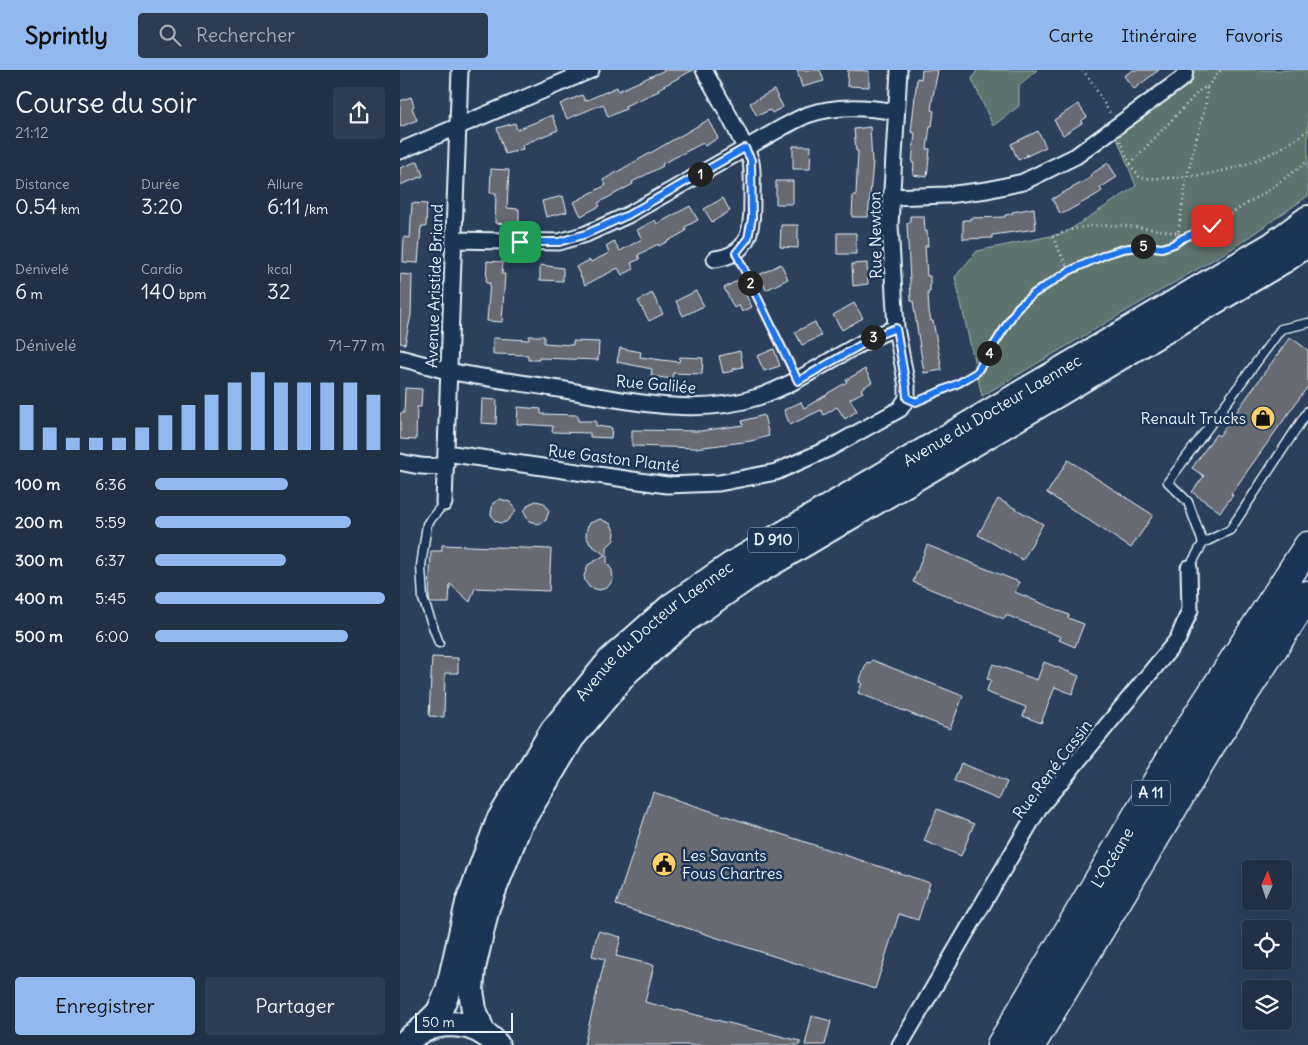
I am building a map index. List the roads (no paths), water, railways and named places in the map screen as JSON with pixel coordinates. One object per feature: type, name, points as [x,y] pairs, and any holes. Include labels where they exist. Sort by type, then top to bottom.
[{"type":"highway","name":"L’Océane","points":[[1000,1045],[1181,742],[1308,546]]},
{"type":"highway","name":"L’Océane","points":[[1031,1045],[1207,751],[1308,595]]},
{"type":"main road","name":"Avenue du Docteur Laennec","points":[[412,1038],[439,1012],[448,991],[468,903],[500,820],[553,730],[610,660],[671,606],[732,564],[1273,244],[1308,218]]},
{"type":"main road","name":"Avenue du Docteur Laennec","points":[[490,1039],[474,1010],[471,990],[473,968],[487,907],[519,826],[572,738],[627,672],[686,620],[747,578],[1285,260],[1308,244]]},
{"type":"main road","points":[[412,1038],[442,1024],[463,1025],[490,1039]]},
{"type":"street","name":"Avenue Aristide Briand","points":[[444,503],[460,70]]},
{"type":"street","points":[[400,151],[591,70]]},
{"type":"street","points":[[704,70],[751,160],[752,218],[748,238],[736,253],[726,258],[715,259]]},
{"type":"street","name":"Rue Newton","points":[[898,70],[890,225],[896,328],[907,398]]},
{"type":"street","points":[[890,197],[987,190],[1022,182],[1076,156],[1184,76],[1184,70]]},
{"type":"street","points":[[454,240],[559,242],[586,234],[628,215],[807,115],[858,107],[896,112]]},
{"type":"street","name":"Rue Galilée","points":[[400,358],[448,371],[639,402],[700,406],[757,397],[798,381],[878,335],[896,328]]},
{"type":"street","name":"Rue Gaston Planté","points":[[400,462],[433,467],[446,459],[667,485],[719,484],[776,472],[830,448],[887,418],[900,409],[907,398]]},
{"type":"street","name":"Rue René Cassin","points":[[900,1045],[1039,808],[1178,639],[1190,610],[1189,568]]},
{"type":"lane","points":[[1202,544],[1188,502],[1168,482],[1280,329],[1308,323]]},
{"type":"lane","points":[[1189,568],[1202,544],[1230,530],[1308,411]]},
{"type":"lane","points":[[439,643],[423,600],[421,566],[427,524],[444,503]]},
{"type":"place","name":"Renault Trucks","points":[[1263,418]]},
{"type":"place","name":"Les Savants Fous Chartres","points":[[664,864]]}]
